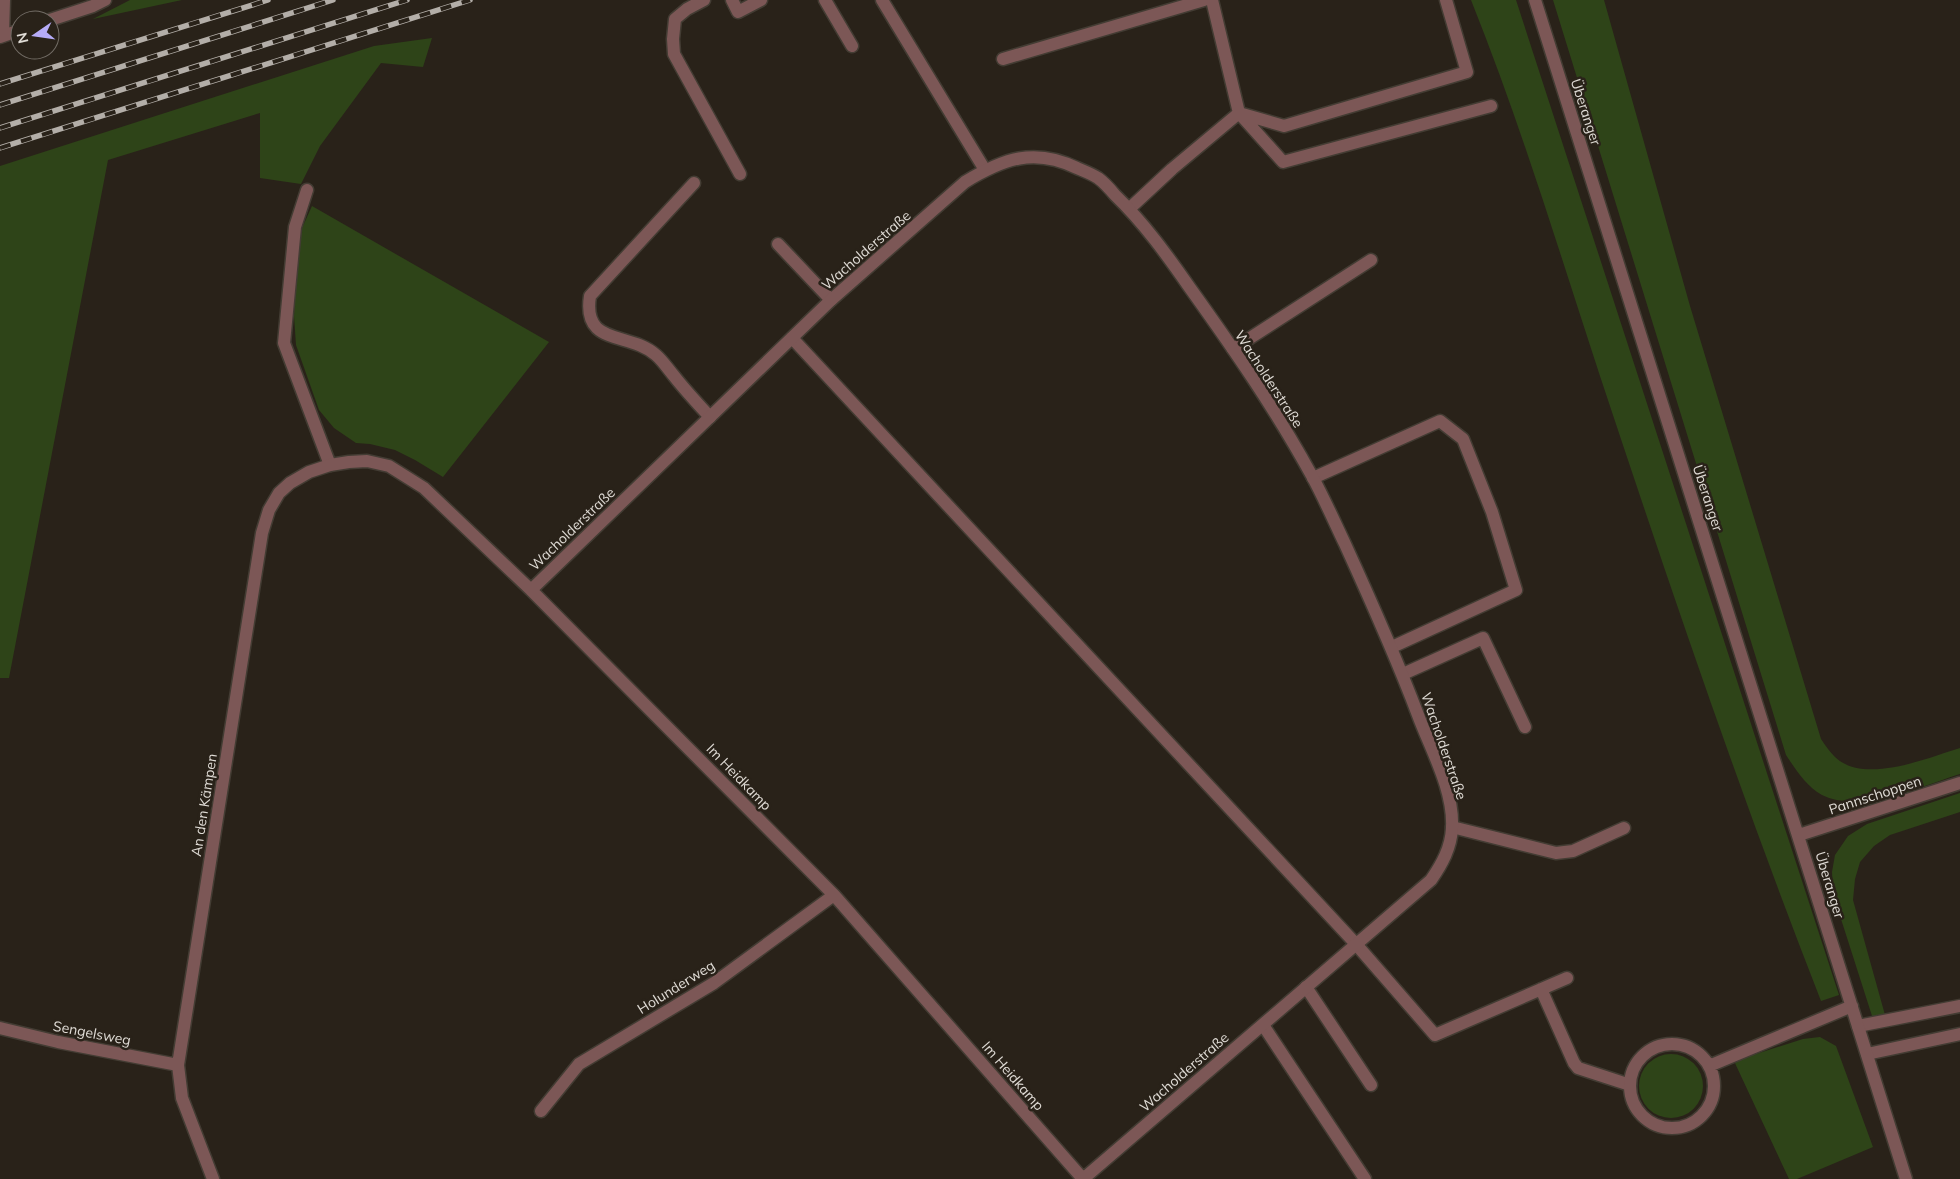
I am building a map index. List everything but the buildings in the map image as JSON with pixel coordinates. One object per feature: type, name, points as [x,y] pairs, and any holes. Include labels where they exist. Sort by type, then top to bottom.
[{"type":"street","points":[[2,36],[4,0]]},
{"type":"street","points":[[60,17],[93,6],[104,0]]},
{"type":"street","points":[[704,0],[687,9],[675,19],[674,54],[740,174]]},
{"type":"street","points":[[732,0],[738,12],[761,0]]},
{"type":"street","points":[[825,0],[852,46]]},
{"type":"street","points":[[882,0],[985,170]]},
{"type":"street","points":[[1002,59],[1204,0]]},
{"type":"street","points":[[1212,0],[1239,113],[1283,162],[1491,106]]},
{"type":"street","points":[[1239,113],[1284,126],[1467,72],[1446,0]]},
{"type":"street","name":"Überanger","points":[[1535,0],[1906,1179]]},
{"type":"street","points":[[1130,208],[1172,168],[1239,113]]},
{"type":"street","name":"Wacholderstraße","points":[[532,590],[831,300],[966,182],[985,170],[1010,159],[1033,157],[1062,160],[1098,178],[1130,208],[1233,349],[1313,478],[1403,674],[1445,785],[1451,809],[1452,827],[1450,844],[1442,865],[1431,880],[1083,1179]]},
{"type":"street","points":[[694,183],[590,296],[588,310],[592,322],[603,333],[636,343],[656,354],[710,417]]},
{"type":"street","points":[[307,190],[295,227],[284,343],[330,465]]},
{"type":"street","points":[[778,244],[831,300]]},
{"type":"street","points":[[1233,349],[1371,260]]},
{"type":"street","points":[[792,338],[1355,944],[1435,1035],[1567,978]]},
{"type":"street","points":[[1313,478],[1440,421],[1464,439],[1492,512],[1516,590],[1392,647]]},
{"type":"street","name":"Im Heidkamp","points":[[330,465],[366,461],[389,466],[424,488],[532,590],[834,895],[1083,1179]]},
{"type":"street","name":"An den Kämpen","points":[[213,1179],[182,1098],[178,1065],[262,533],[268,510],[279,493],[290,483],[309,472],[330,465]]},
{"type":"street","points":[[1403,674],[1483,638],[1525,727]]},
{"type":"street","name":"Pannschoppen","points":[[1799,835],[1960,783]]},
{"type":"street","points":[[1452,827],[1556,853],[1573,851],[1624,828]]},
{"type":"street","name":"Holunderweg","points":[[541,1111],[579,1064],[714,983],[834,895]]},
{"type":"street","points":[[1306,987],[1371,1085]]},
{"type":"street","points":[[1541,989],[1578,1068],[1630,1085]]},
{"type":"street","points":[[1709,1066],[1852,1006]]},
{"type":"street","points":[[1858,1026],[1960,1006]]},
{"type":"street","points":[[1263,1025],[1365,1179]]},
{"type":"street","name":"Sengelsweg","points":[[0,1028],[58,1042],[178,1065]]},
{"type":"street","points":[[1867,1054],[1960,1034]]},
{"type":"street","points":[[1676,1044],[1689,1048],[1700,1055],[1709,1066],[1714,1081],[1713,1096],[1707,1110],[1696,1121],[1682,1127],[1667,1128],[1652,1123],[1640,1114],[1632,1100],[1630,1085],[1633,1072],[1639,1060],[1650,1051],[1662,1045],[1676,1044]]},
{"type":"green space","points":[[130,0],[182,0],[93,19]]},
{"type":"green space","points":[[1471,0],[1516,0],[1839,995],[1821,1001],[1762,845],[1652,531],[1522,139]]},
{"type":"green space","points":[[1553,0],[1604,0],[1690,306],[1821,739],[1835,757],[1847,765],[1862,769],[1896,767],[1960,748],[1960,774],[1891,796],[1872,800],[1837,800],[1822,795],[1811,787],[1786,755]]},
{"type":"green space","points":[[432,38],[423,67],[381,63],[320,146],[301,184],[260,178],[260,113],[108,160],[9,678],[0,678],[0,166],[374,46]]},
{"type":"green space","points":[[312,206],[549,342],[443,477],[395,450],[356,443],[334,428],[319,410],[296,345],[294,316],[297,261],[302,228]]},
{"type":"green space","points":[[1960,793],[1960,812],[1890,835],[1874,846],[1860,862],[1855,879],[1853,900],[1885,1015],[1873,1019],[1833,894],[1832,872],[1835,855],[1848,836],[1867,824]]},
{"type":"green space","points":[[1820,1037],[1836,1046],[1873,1147],[1797,1179],[1789,1179],[1734,1061],[1803,1039]]},
{"type":"green space","points":[[1671,1054],[1689,1060],[1697,1068],[1703,1086],[1697,1104],[1689,1112],[1671,1118],[1653,1112],[1645,1104],[1639,1086],[1645,1068],[1653,1060]]},
{"type":"railway","points":[[0,84],[268,0]]},
{"type":"railway","points":[[0,105],[333,0]]},
{"type":"railway","points":[[0,128],[407,0]]},
{"type":"railway","points":[[0,148],[470,0]]}]
